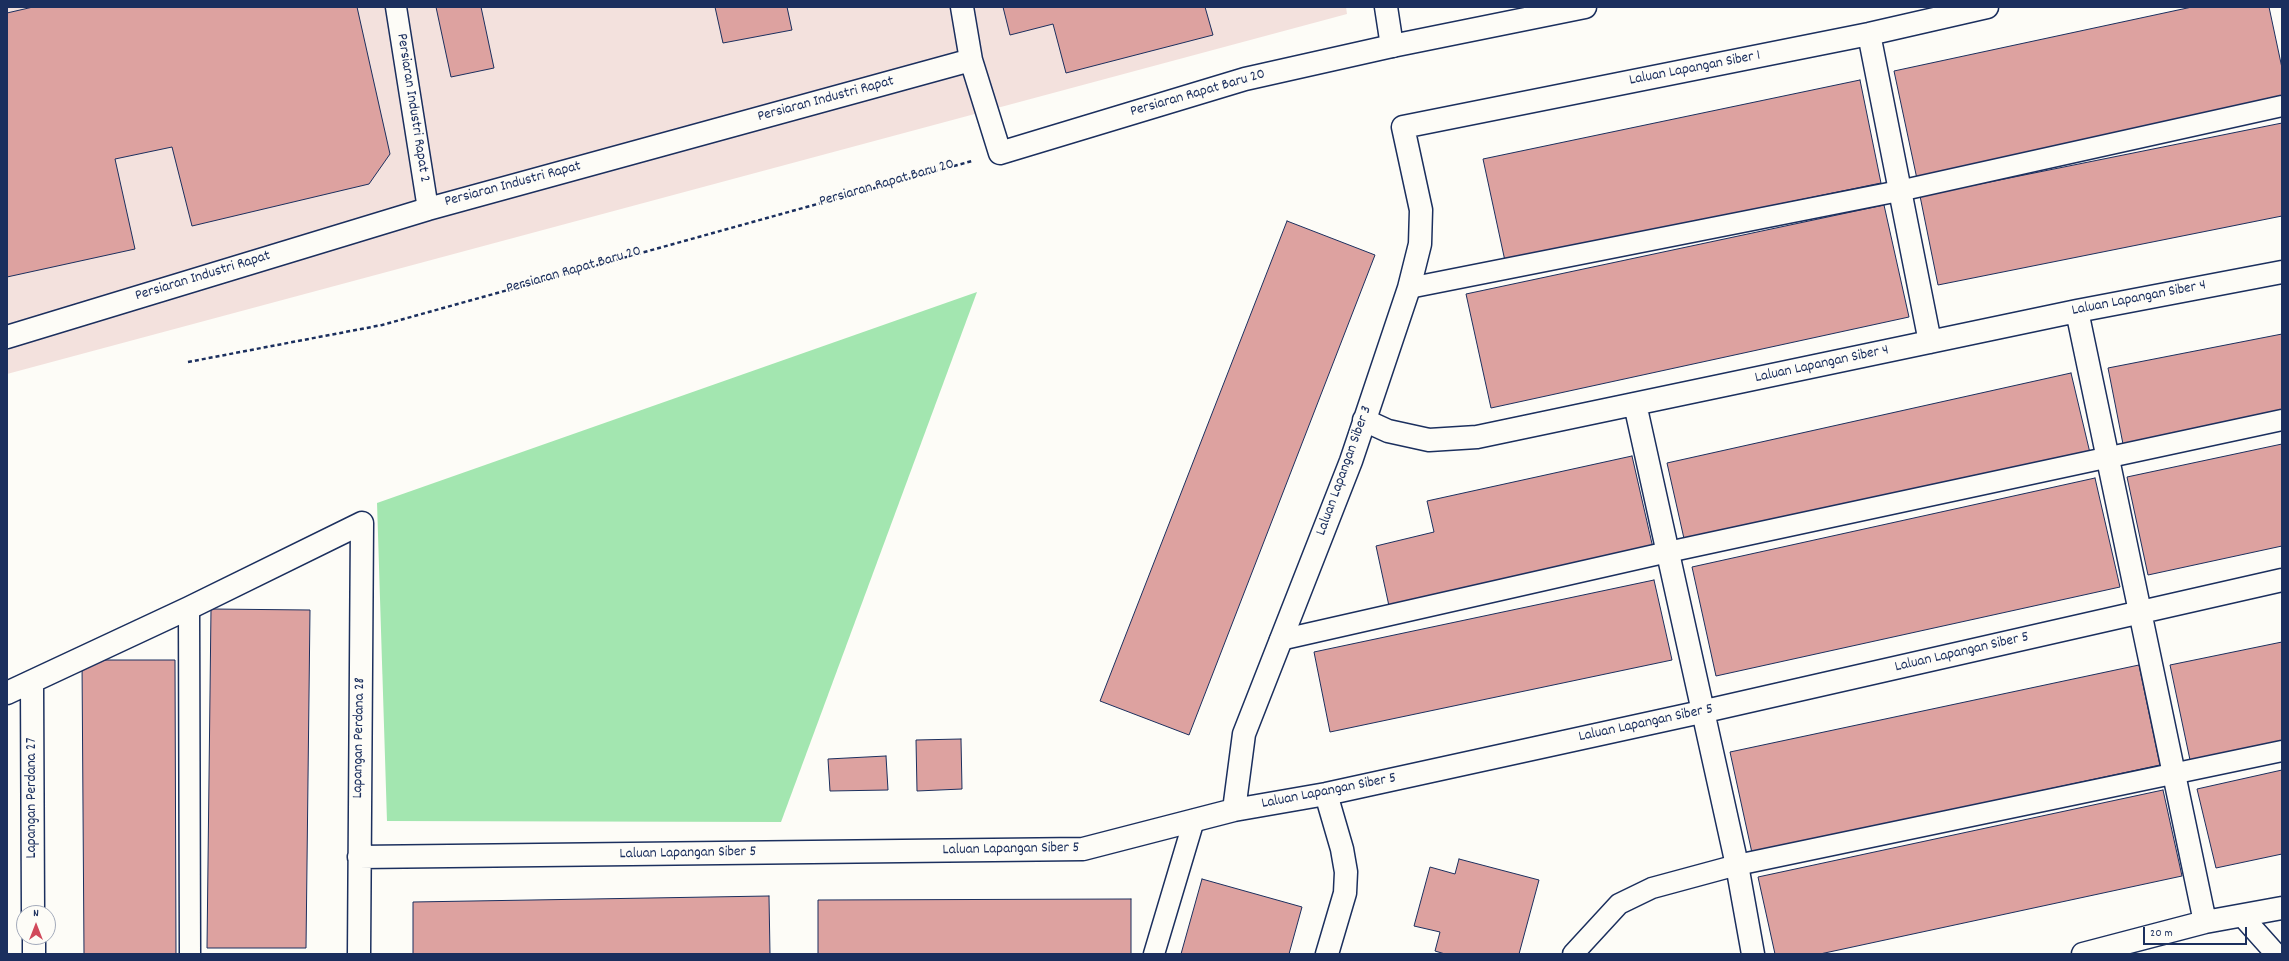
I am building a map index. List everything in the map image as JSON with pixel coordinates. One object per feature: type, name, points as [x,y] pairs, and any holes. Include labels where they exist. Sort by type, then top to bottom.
[{"type":"street","points":[[962,7],[971,60],[1000,153]]},
{"type":"street","points":[[1386,7],[1392,46]]},
{"type":"street","name":"Persiaran Rapat Baru 20","points":[[1000,153],[1245,79],[1392,46],[1585,7]]},
{"type":"street","name":"Laluan Lapangan Siber 1","points":[[1403,127],[1869,34],[1987,7]]},
{"type":"street","points":[[1869,34],[1930,342]]},
{"type":"street","name":"Persiaran Industri Rapat","points":[[7,337],[428,208],[971,60]]},
{"type":"street","name":"Laluan Lapangan Siber 3","points":[[1234,810],[1244,734],[1351,461],[1409,288],[1420,244],[1421,210],[1403,127]]},
{"type":"street","name":"Laluan Lapangan Siber 4","points":[[1364,420],[1388,431],[1429,440],[1477,437],[2077,311],[2282,272]]},
{"type":"street","points":[[2077,311],[2205,922]]},
{"type":"street","points":[[1635,404],[1736,865],[1753,954]]},
{"type":"street","name":"Lapangan Perdana 28","points":[[189,608],[362,523],[359,954]]},
{"type":"street","name":"Laluan Lapangan Siber 5","points":[[359,857],[1083,849],[1234,810],[1326,794],[1702,712],[2282,580]]},
{"type":"street","points":[[7,693],[32,683],[189,608]]},
{"type":"street","name":"Lapangan Perdana 27","points":[[32,683],[34,905]]},
{"type":"street","points":[[1326,794],[1342,849],[1346,872],[1345,893],[1328,954]]},
{"type":"street","points":[[2084,954],[2116,950],[2205,922],[2282,908]]},
{"type":"lane","name":"Persiaran Industri Rapat 2","points":[[396,7],[428,208]]},
{"type":"lane","points":[[1409,288],[1899,191],[2282,106]]},
{"type":"lane","points":[[1280,640],[1668,552],[2282,420]]},
{"type":"lane","points":[[189,608],[190,954]]},
{"type":"lane","points":[[1573,954],[1619,904],[1652,888],[1736,865],[2282,751]]},
{"type":"lane","points":[[1154,954],[1194,820]]},
{"type":"lane","points":[[2242,916],[2276,954]]},
{"type":"path","name":"Persiaran Rapat Baru 20","points":[[188,362],[382,325],[1000,153]]},
{"type":"shaded area","points":[[7,7],[1346,7],[1347,14],[7,374]]},
{"type":"green space","points":[[977,292],[781,822],[387,821],[377,503]]},
{"type":"building","points":[[33,7],[357,7],[390,154],[369,184],[192,226],[172,147],[115,159],[135,249],[7,277],[7,13]]},
{"type":"building","points":[[436,7],[481,7],[494,68],[451,77]]},
{"type":"building","points":[[715,7],[787,7],[792,30],[723,43]]},
{"type":"building","points":[[1003,7],[1205,7],[1213,35],[1066,73],[1053,24],[1010,35]]},
{"type":"building","points":[[2192,7],[2269,7],[2282,68],[2282,100],[1917,179],[1894,71]]},
{"type":"building","points":[[1860,80],[1881,183],[1505,261],[1483,159]]},
{"type":"building","points":[[2282,123],[2282,216],[1938,285],[1920,196]]},
{"type":"building","points":[[1884,205],[1909,317],[1491,408],[1466,294]]},
{"type":"building","points":[[1287,221],[1375,255],[1189,735],[1100,701]]},
{"type":"building","points":[[2282,334],[2282,413],[2123,444],[2108,368]]},
{"type":"building","points":[[2071,373],[2090,453],[1685,543],[1667,463]]},
{"type":"building","points":[[2282,444],[2282,546],[2148,575],[2127,477]]},
{"type":"building","points":[[1632,456],[1653,548],[1389,606],[1376,546],[1434,532],[1427,501]]},
{"type":"building","points":[[2095,478],[2120,587],[1716,676],[1692,567]]},
{"type":"building","points":[[1654,580],[1672,660],[1330,732],[1314,652]]},
{"type":"building","points":[[211,609],[310,610],[306,948],[207,948]]},
{"type":"building","points":[[2282,642],[2282,741],[2190,760],[2170,665]]},
{"type":"building","points":[[82,660],[175,660],[176,954],[84,954]]},
{"type":"building","points":[[2139,665],[2160,765],[1752,853],[1730,752]]},
{"type":"building","points":[[961,739],[962,789],[917,791],[916,740]]},
{"type":"building","points":[[886,756],[888,790],[830,791],[828,759]]},
{"type":"building","points":[[2282,770],[2282,854],[2216,868],[2197,789]]},
{"type":"building","points":[[2163,790],[2182,876],[1820,954],[1775,954],[1758,877]]},
{"type":"building","points":[[1459,859],[1539,880],[1519,954],[1445,954],[1435,951],[1440,932],[1414,926],[1430,867],[1455,874]]},
{"type":"building","points":[[1202,879],[1302,907],[1289,954],[1181,954]]},
{"type":"building","points":[[769,896],[770,954],[413,954],[413,902]]},
{"type":"building","points":[[1131,899],[1131,954],[818,954],[818,900]]}]
